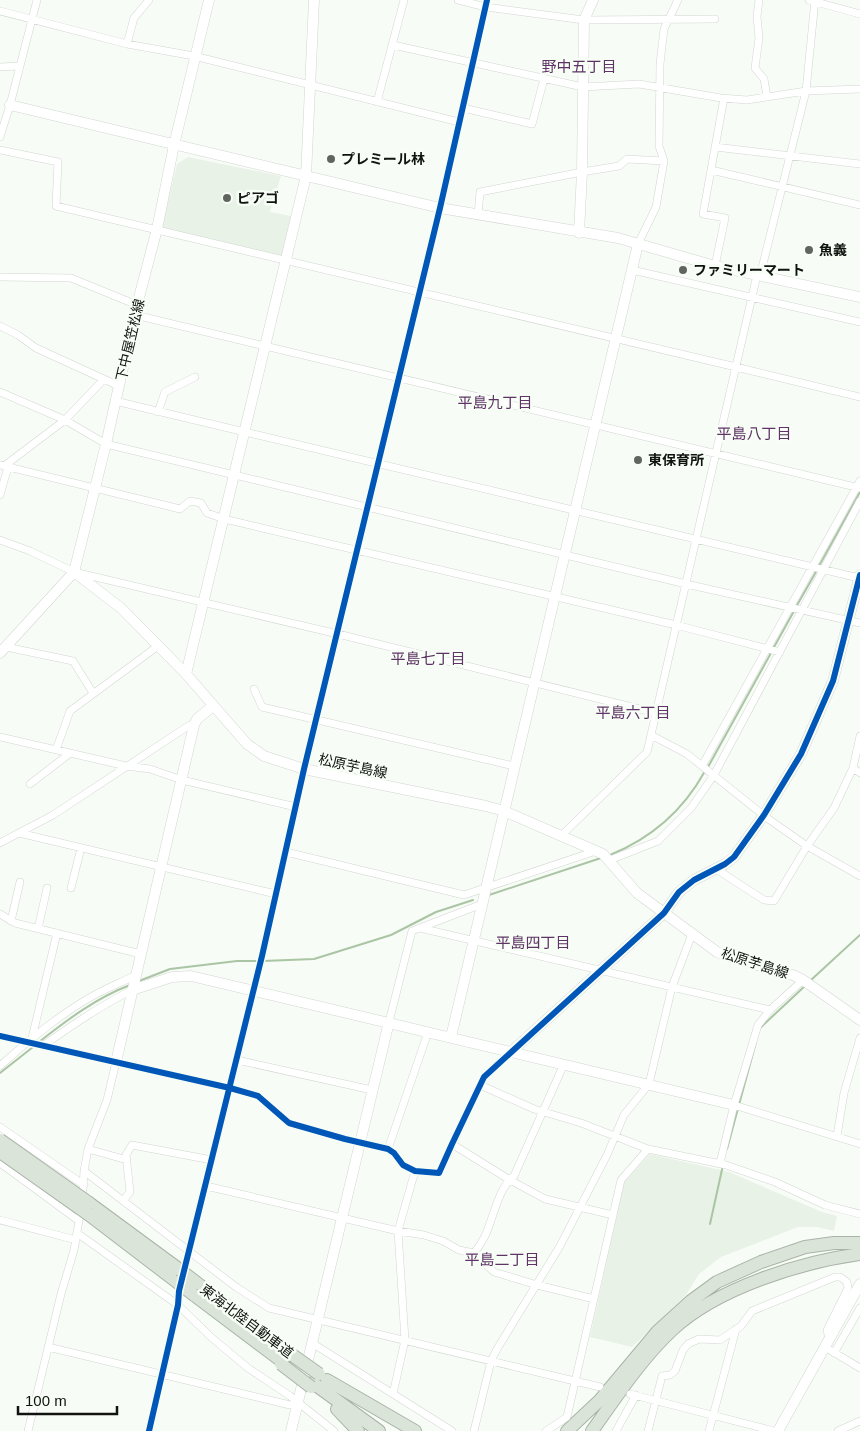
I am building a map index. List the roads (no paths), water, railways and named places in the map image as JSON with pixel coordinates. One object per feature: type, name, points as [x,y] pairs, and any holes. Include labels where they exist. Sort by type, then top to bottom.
[{"type":"highway","name":"東海北陸自動車道","points":[[0,1140],[85,1213]]},
{"type":"highway","name":"東海北陸自動車道","points":[[0,1152],[196,1289],[284,1359]]},
{"type":"highway","points":[[600,1431],[643,1347],[674,1316],[704,1291],[732,1274],[805,1247],[860,1242]]},
{"type":"highway","points":[[566,1431],[586,1415],[634,1365],[673,1329],[699,1309],[736,1290],[797,1267],[860,1254]]},
{"type":"highway","name":"東海北陸自動車道","points":[[196,1289],[228,1321],[317,1381],[398,1431]]},
{"type":"highway","points":[[583,1431],[634,1365]]},
{"type":"highway","points":[[592,1431],[634,1365]]},
{"type":"highway","name":"東海北陸自動車道","points":[[317,1381],[379,1431]]},
{"type":"highway","points":[[317,1381],[358,1431]]},
{"type":"highway","points":[[317,1381],[415,1431]]},
{"type":"street","points":[[0,137],[37,0]]},
{"type":"street","points":[[128,44],[134,18],[148,0]]},
{"type":"street","name":"下中屋笠松線","points":[[3,650],[74,572],[157,229],[194,56],[209,0]]},
{"type":"street","points":[[186,674],[306,176],[314,0]]},
{"type":"street","points":[[377,102],[404,0]]},
{"type":"street","points":[[458,0],[487,3],[584,20],[715,19]]},
{"type":"street","points":[[579,233],[582,172],[584,20],[593,0]]},
{"type":"street","points":[[451,1037],[638,244],[656,207],[664,161],[659,146],[660,64],[664,28],[678,0]]},
{"type":"street","points":[[759,0],[757,16],[759,38],[755,68],[764,79],[767,97]]},
{"type":"street","points":[[561,836],[646,752],[752,297],[806,91],[813,0],[860,14]]},
{"type":"street","points":[[149,1431],[178,1305],[179,1291],[261,961],[304,769],[420,292],[487,3]]},
{"type":"street","points":[[0,12],[32,18],[128,44],[194,56],[459,122]]},
{"type":"street","points":[[393,45],[583,87],[639,84],[747,100],[806,91],[860,89]]},
{"type":"street","points":[[0,67],[19,66]]},
{"type":"street","points":[[463,108],[532,124],[544,79]]},
{"type":"street","points":[[715,266],[725,218],[704,214],[724,98]]},
{"type":"street","points":[[10,105],[440,208],[579,233],[618,238],[715,266],[860,297]]},
{"type":"street","points":[[715,147],[860,164]]},
{"type":"street","points":[[0,150],[58,162],[56,206],[736,366],[860,398]]},
{"type":"street","points":[[478,215],[480,192],[619,166],[627,159],[664,161]]},
{"type":"street","points":[[711,170],[781,188],[860,205]]},
{"type":"street","points":[[632,270],[860,322]]},
{"type":"street","points":[[0,277],[71,278],[136,310],[265,346],[716,454],[859,486],[818,568],[708,770],[691,808],[658,841],[464,894],[286,852]]},
{"type":"street","points":[[0,326],[18,335],[36,348],[119,386]]},
{"type":"street","points":[[158,412],[165,392],[195,377]]},
{"type":"street","points":[[0,496],[4,466],[66,420],[104,379]]},
{"type":"street","points":[[0,392],[66,420],[106,444],[686,584],[860,623]]},
{"type":"street","points":[[0,1036],[258,1096],[290,1123],[388,1149],[394,1153],[403,1166],[415,1171],[439,1173],[484,1077],[664,914],[679,892],[694,880],[734,857],[764,815],[805,745],[833,680],[860,576],[818,568],[115,401]]},
{"type":"street","points":[[4,466],[180,509],[190,501],[201,503],[207,513],[224,519],[555,596],[773,650]]},
{"type":"street","points":[[708,770],[818,568],[860,501]]},
{"type":"street","points":[[0,540],[30,551],[74,572],[338,634],[656,713]]},
{"type":"street","name":"松原芋島線","points":[[74,572],[111,599],[186,674],[247,744],[260,753],[275,761],[304,769],[486,806],[504,811],[561,836],[604,856],[637,893],[717,952],[793,975],[807,982],[860,1020]]},
{"type":"street","points":[[56,750],[70,711],[93,692],[158,646]]},
{"type":"street","points":[[3,650],[73,661],[93,692]]},
{"type":"street","points":[[254,689],[262,707],[514,766]]},
{"type":"street","points":[[28,1431],[77,1236],[85,1213],[84,1171],[88,1149],[107,1100],[194,726],[197,719],[213,706]]},
{"type":"street","points":[[0,843],[54,815],[183,729],[190,725],[194,726]]},
{"type":"street","points":[[651,735],[688,754],[764,815],[807,846],[860,876]]},
{"type":"street","points":[[716,869],[764,900],[774,901],[807,846],[834,808],[853,768],[860,736]]},
{"type":"street","points":[[0,737],[69,754],[150,769],[182,780],[296,807]]},
{"type":"street","points":[[30,784],[69,754]]},
{"type":"street","points":[[853,768],[860,772]]},
{"type":"street","points":[[18,833],[276,894]]},
{"type":"street","points":[[71,888],[81,848]]},
{"type":"street","points":[[11,921],[20,882]]},
{"type":"street","points":[[38,929],[47,888]]},
{"type":"street","points":[[291,1431],[412,931],[482,904]]},
{"type":"street","points":[[0,914],[15,923],[141,954]]},
{"type":"street","points":[[420,928],[770,1010]]},
{"type":"street","points":[[35,1043],[57,933]]},
{"type":"street","points":[[474,1431],[491,1361],[497,1349],[560,1246],[607,1155],[624,1115],[649,1084],[672,987],[692,934]]},
{"type":"street","points":[[35,1043],[99,992],[134,983],[191,976],[737,1106],[860,1144]]},
{"type":"street","points":[[723,1164],[758,1025],[770,1010],[807,982]]},
{"type":"street","points":[[0,1066],[35,1043],[94,1011],[134,983]]},
{"type":"street","points":[[388,1149],[428,1032]]},
{"type":"street","points":[[837,1136],[844,1093],[860,1038]]},
{"type":"street","points":[[237,1060],[372,1090]]},
{"type":"street","points":[[474,1253],[484,1238],[498,1202],[514,1176],[564,1064]]},
{"type":"street","points":[[480,1085],[543,1111],[581,1123],[648,1149],[723,1164],[775,1182],[825,1205],[860,1214]]},
{"type":"street","points":[[0,1127],[84,1185]]},
{"type":"street","points":[[452,1144],[510,1180],[545,1198],[613,1214]]},
{"type":"street","points":[[123,1201],[130,1192],[126,1155],[132,1145],[212,1160]]},
{"type":"street","points":[[88,1149],[127,1160]]},
{"type":"street","points":[[546,1431],[567,1417],[621,1180],[648,1149]]},
{"type":"street","points":[[0,1163],[85,1213]]},
{"type":"street","points":[[84,1171],[236,1287],[269,1308],[600,1387]]},
{"type":"street","points":[[393,1394],[405,1340],[398,1231],[415,1171]]},
{"type":"street","points":[[206,1186],[398,1231],[424,1235],[443,1241],[459,1250],[474,1253],[494,1272],[594,1299]]},
{"type":"street","points":[[0,1220],[77,1236],[178,1305],[212,1338],[248,1368],[298,1402],[334,1431]]},
{"type":"street","points":[[648,1431],[662,1376],[670,1375],[675,1371],[683,1350],[688,1344],[700,1339],[720,1340],[741,1326],[752,1311],[835,1277],[840,1277],[847,1282],[848,1288],[827,1330],[830,1347],[860,1368]]},
{"type":"street","points":[[830,1347],[860,1284]]},
{"type":"street","points":[[778,1431],[830,1347],[860,1308]]},
{"type":"street","points":[[709,1431],[736,1329]]},
{"type":"street","points":[[312,1343],[452,1431]]},
{"type":"street","points":[[48,1347],[290,1405],[298,1402]]},
{"type":"street","points":[[616,1431],[633,1395],[774,1431]]},
{"type":"street","points":[[838,1431],[860,1421]]},
{"type":"waterway","points":[[819,566],[860,492]]},
{"type":"waterway","points":[[796,607],[817,570]]},
{"type":"waterway","points":[[773,649],[794,611]]},
{"type":"waterway","points":[[708,767],[771,653]]},
{"type":"waterway","points":[[610,855],[639,840],[665,822],[687,799],[705,771]]},
{"type":"waterway","points":[[489,895],[601,858]]},
{"type":"waterway","points":[[263,961],[314,959],[391,935],[436,912],[473,900]]},
{"type":"waterway","points":[[811,980],[860,935]]},
{"type":"waterway","points":[[139,981],[170,969],[237,961],[259,961]]},
{"type":"waterway","points":[[39,1042],[94,1003],[130,985]]},
{"type":"waterway","points":[[760,1028],[806,985]]},
{"type":"waterway","points":[[727,1149],[756,1042]]},
{"type":"waterway","points":[[0,1073],[33,1047]]},
{"type":"waterway","points":[[710,1224],[723,1165]]},
{"type":"place","name":"プレミール林","points":[[331,159]]},
{"type":"place","name":"ピアゴ","points":[[227,198]]},
{"type":"place","name":"魚義","points":[[809,250]]},
{"type":"place","name":"ファミリーマート","points":[[683,270]]},
{"type":"place","name":"東保育所","points":[[638,460]]},
{"type":"district","name":"野中五丁目","points":[[579,67]]},
{"type":"district","name":"平島九丁目","points":[[495,403]]},
{"type":"district","name":"平島八丁目","points":[[754,434]]},
{"type":"district","name":"平島七丁目","points":[[428,659]]},
{"type":"district","name":"平島六丁目","points":[[633,713]]},
{"type":"district","name":"平島四丁目","points":[[533,943]]},
{"type":"district","name":"平島二丁目","points":[[502,1260]]}]
